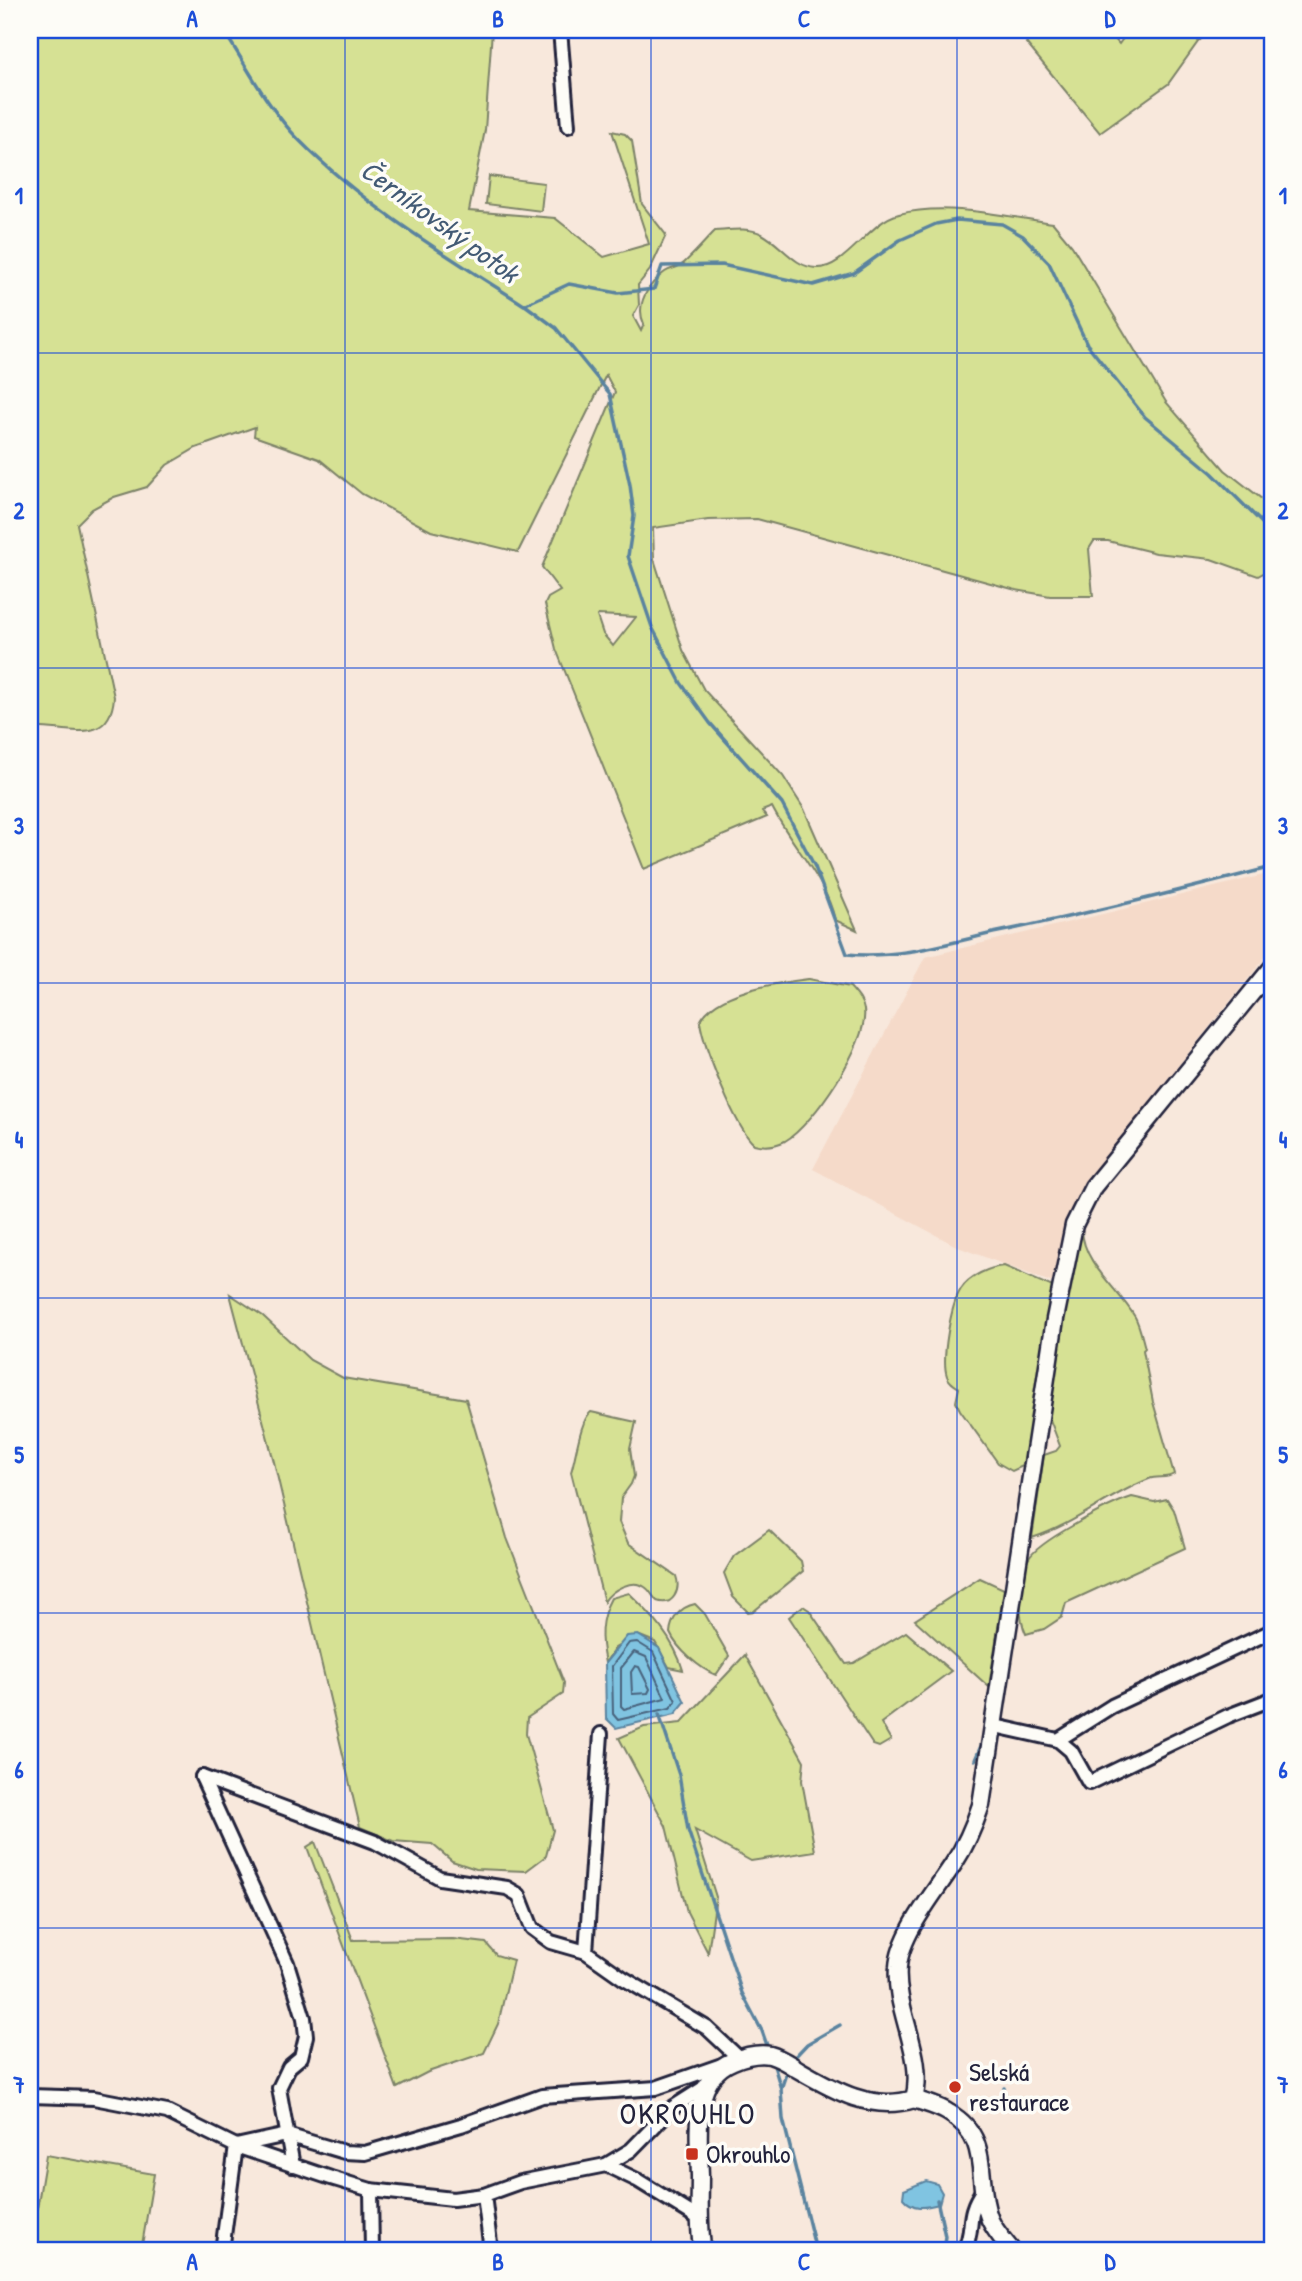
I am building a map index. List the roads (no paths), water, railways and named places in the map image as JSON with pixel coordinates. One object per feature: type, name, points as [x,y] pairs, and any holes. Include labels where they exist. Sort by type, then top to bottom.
[{"type":"street","points":[[560,30],[568,125]]},
{"type":"street","points":[[914,2099],[918,2084],[900,2005],[897,1964],[918,1920],[971,1835],[981,1805],[1055,1319],[1074,1225],[1093,1187],[1272,968]]},
{"type":"street","points":[[1058,1740],[1112,1706],[1272,1631]]},
{"type":"street","points":[[995,1727],[1058,1740],[1071,1751],[1089,1783],[1228,1716],[1272,1699]]},
{"type":"street","points":[[586,1952],[601,1734]]},
{"type":"street","points":[[293,2166],[278,2088],[289,2067],[302,2057],[306,2036],[304,2018],[287,1963],[202,1777],[375,1842],[440,1878],[507,1888],[519,1895],[532,1928],[551,1942],[586,1952],[623,1978],[707,2028],[739,2059]]},
{"type":"street","points":[[236,2146],[287,2135],[344,2152],[365,2153],[461,2125],[542,2096],[656,2088],[739,2059],[767,2055],[782,2059],[871,2104],[895,2105],[914,2099],[950,2113],[973,2135],[982,2159],[983,2190],[990,2221],[1012,2251]]},
{"type":"street","points":[[30,2096],[94,2098],[167,2112],[236,2146],[371,2190],[453,2199],[484,2195],[520,2182],[606,2165],[631,2150],[672,2108],[705,2087],[723,2065]]},
{"type":"street","points":[[703,2251],[699,2115],[705,2087]]},
{"type":"street","points":[[222,2251],[236,2146]]},
{"type":"street","points":[[606,2165],[637,2179],[700,2219]]},
{"type":"street","points":[[371,2190],[372,2251]]},
{"type":"street","points":[[964,2251],[970,2240],[971,2207],[983,2190]]},
{"type":"street","points":[[484,2195],[491,2251]]},
{"type":"water","points":[[638,1635],[659,1648],[685,1702],[675,1714],[616,1728],[606,1718],[605,1663],[627,1636]]},
{"type":"water","points":[[926,2181],[937,2184],[942,2193],[939,2204],[919,2207],[911,2205],[903,2198],[904,2190]]},
{"type":"waterway","name":"Černíkovský potok","points":[[223,30],[277,115],[324,164],[378,208],[524,305],[569,284],[618,293],[654,289],[662,266],[722,265],[813,285],[854,273],[900,240],[936,224],[957,220],[1002,224],[1023,236],[1049,263],[1087,344],[1145,417],[1212,473],[1272,533]]},
{"type":"waterway","points":[[525,305],[556,328],[610,394],[634,516],[628,556],[652,627],[681,683],[710,723],[782,804],[815,867],[847,954],[884,954],[939,946],[1272,867]]},
{"type":"waterway","points":[[659,1714],[679,1775],[688,1830],[742,1993],[769,2051]]},
{"type":"waterway","points":[[975,1760],[984,1739]]},
{"type":"waterway","points":[[791,2061],[807,2044],[840,2025]]},
{"type":"waterway","points":[[773,2062],[781,2089]]},
{"type":"waterway","points":[[788,2068],[781,2089],[783,2119],[816,2251]]},
{"type":"waterway","points":[[1004,2088],[1007,2107]]},
{"type":"waterway","points":[[937,2200],[945,2236],[943,2251]]},
{"type":"place","name":"Selská restaurace","points":[[955,2087]]},
{"type":"place","name":"Okrouhlo","points":[[692,2154]]},
{"type":"district","name":"OKROUHLO","points":[[688,2114]]}]
